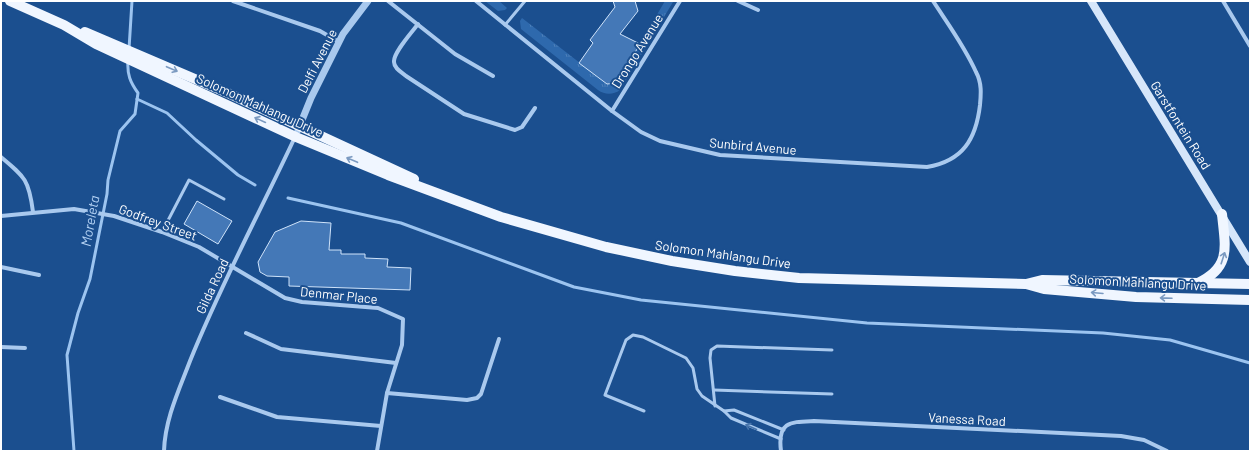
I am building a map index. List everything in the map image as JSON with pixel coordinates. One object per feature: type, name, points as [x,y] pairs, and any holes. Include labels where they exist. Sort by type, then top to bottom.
[{"type":"main road","name":"Solomon Mahlangu Drive","points":[[10,1],[146,63],[230,94],[298,132],[386,165],[450,197],[501,217],[599,245],[672,261],[735,271],[799,278],[1026,284],[1044,289],[1136,297],[1250,300]]},
{"type":"main road","name":"Garstfontein Road","points":[[1091,1],[1250,262]]},
{"type":"main road","points":[[1196,284],[1217,271],[1225,256],[1222,214]]},
{"type":"main road","name":"Solomon Mahlangu Drive","points":[[1026,284],[1042,280],[1250,284]]},
{"type":"street","points":[[233,1],[320,31],[339,42]]},
{"type":"street","name":"Delfi Avenue","points":[[298,132],[311,98],[339,42],[368,1]]},
{"type":"street","points":[[388,1],[455,54],[494,76]]},
{"type":"street","name":"Sunbird Avenue","points":[[476,1],[612,111],[641,132],[660,141],[720,155],[927,167],[949,161],[968,144],[976,124],[981,92],[976,72],[933,1]]},
{"type":"street","name":"Drongo Avenue","points":[[612,111],[680,1]]},
{"type":"street","points":[[738,1],[758,10]]},
{"type":"street","points":[[1223,1],[1250,46]]},
{"type":"street","points":[[418,24],[395,55],[394,62],[397,69],[406,76],[464,114],[515,130],[522,127],[535,108]]},
{"type":"street","name":"Gilda Road","points":[[164,451],[165,434],[176,397],[198,340],[231,268],[298,132]]},
{"type":"street","points":[[1,157],[24,176],[31,195],[33,212]]},
{"type":"street","name":"Godfrey Street","points":[[1,216],[33,212],[85,210],[114,216],[162,232],[199,247],[231,268]]},
{"type":"street","points":[[1,267],[39,275]]},
{"type":"street","name":"Denmar Place","points":[[231,268],[284,298],[293,301],[378,308],[403,319],[402,345],[396,363]]},
{"type":"street","points":[[246,334],[281,349],[396,363],[387,393],[377,451]]},
{"type":"street","points":[[387,393],[467,400],[477,398],[483,391],[499,339]]},
{"type":"street","points":[[1,347],[25,348]]},
{"type":"street","points":[[220,397],[277,417],[381,426]]},
{"type":"street","name":"Vanessa Road","points":[[784,430],[791,422],[834,421],[1121,436],[1144,440],[1167,451]]},
{"type":"street","points":[[781,449],[780,439],[784,430]]},
{"type":"lane","points":[[505,25],[525,1]]},
{"type":"lane","points":[[162,232],[189,180],[224,199]]},
{"type":"lane","points":[[644,412],[605,395],[626,340],[633,335],[643,337],[686,358],[693,368],[700,393],[715,406],[724,411],[731,418],[780,439]]},
{"type":"lane","points":[[715,406],[710,358],[711,350],[717,346],[832,350]]},
{"type":"lane","points":[[714,390],[832,394]]},
{"type":"lane","points":[[724,411],[738,411],[784,430]]},
{"type":"green space","points":[[485,1],[499,1],[507,8],[505,10],[498,11]]},
{"type":"green space","points":[[665,1],[673,2],[620,90],[612,94],[606,94],[598,90],[521,29],[520,21],[522,18],[607,84],[617,83]]},
{"type":"building","points":[[613,1],[635,1],[638,11],[620,34],[640,44],[617,83],[607,84],[579,63],[593,43],[590,40],[615,7]]},
{"type":"building","points":[[197,201],[232,221],[218,244],[184,224]]},
{"type":"building","points":[[301,221],[331,223],[329,250],[341,250],[341,254],[365,254],[365,258],[388,259],[387,267],[411,268],[410,290],[289,286],[289,277],[267,276],[260,272],[258,262],[275,232]]},
{"type":"waterway","name":"Moreleta","points":[[129,49],[132,1]]},
{"type":"waterway","name":"Moreleta","points":[[74,451],[67,355],[78,313],[90,279],[107,194],[108,180],[120,131],[135,114],[138,93],[130,78],[128,61]]},
{"type":"waterway","points":[[137,99],[167,113],[196,140],[238,175],[255,185]]},
{"type":"waterway","points":[[288,198],[401,223],[574,287],[641,300],[867,323],[1103,333],[1170,340],[1250,363]]}]
